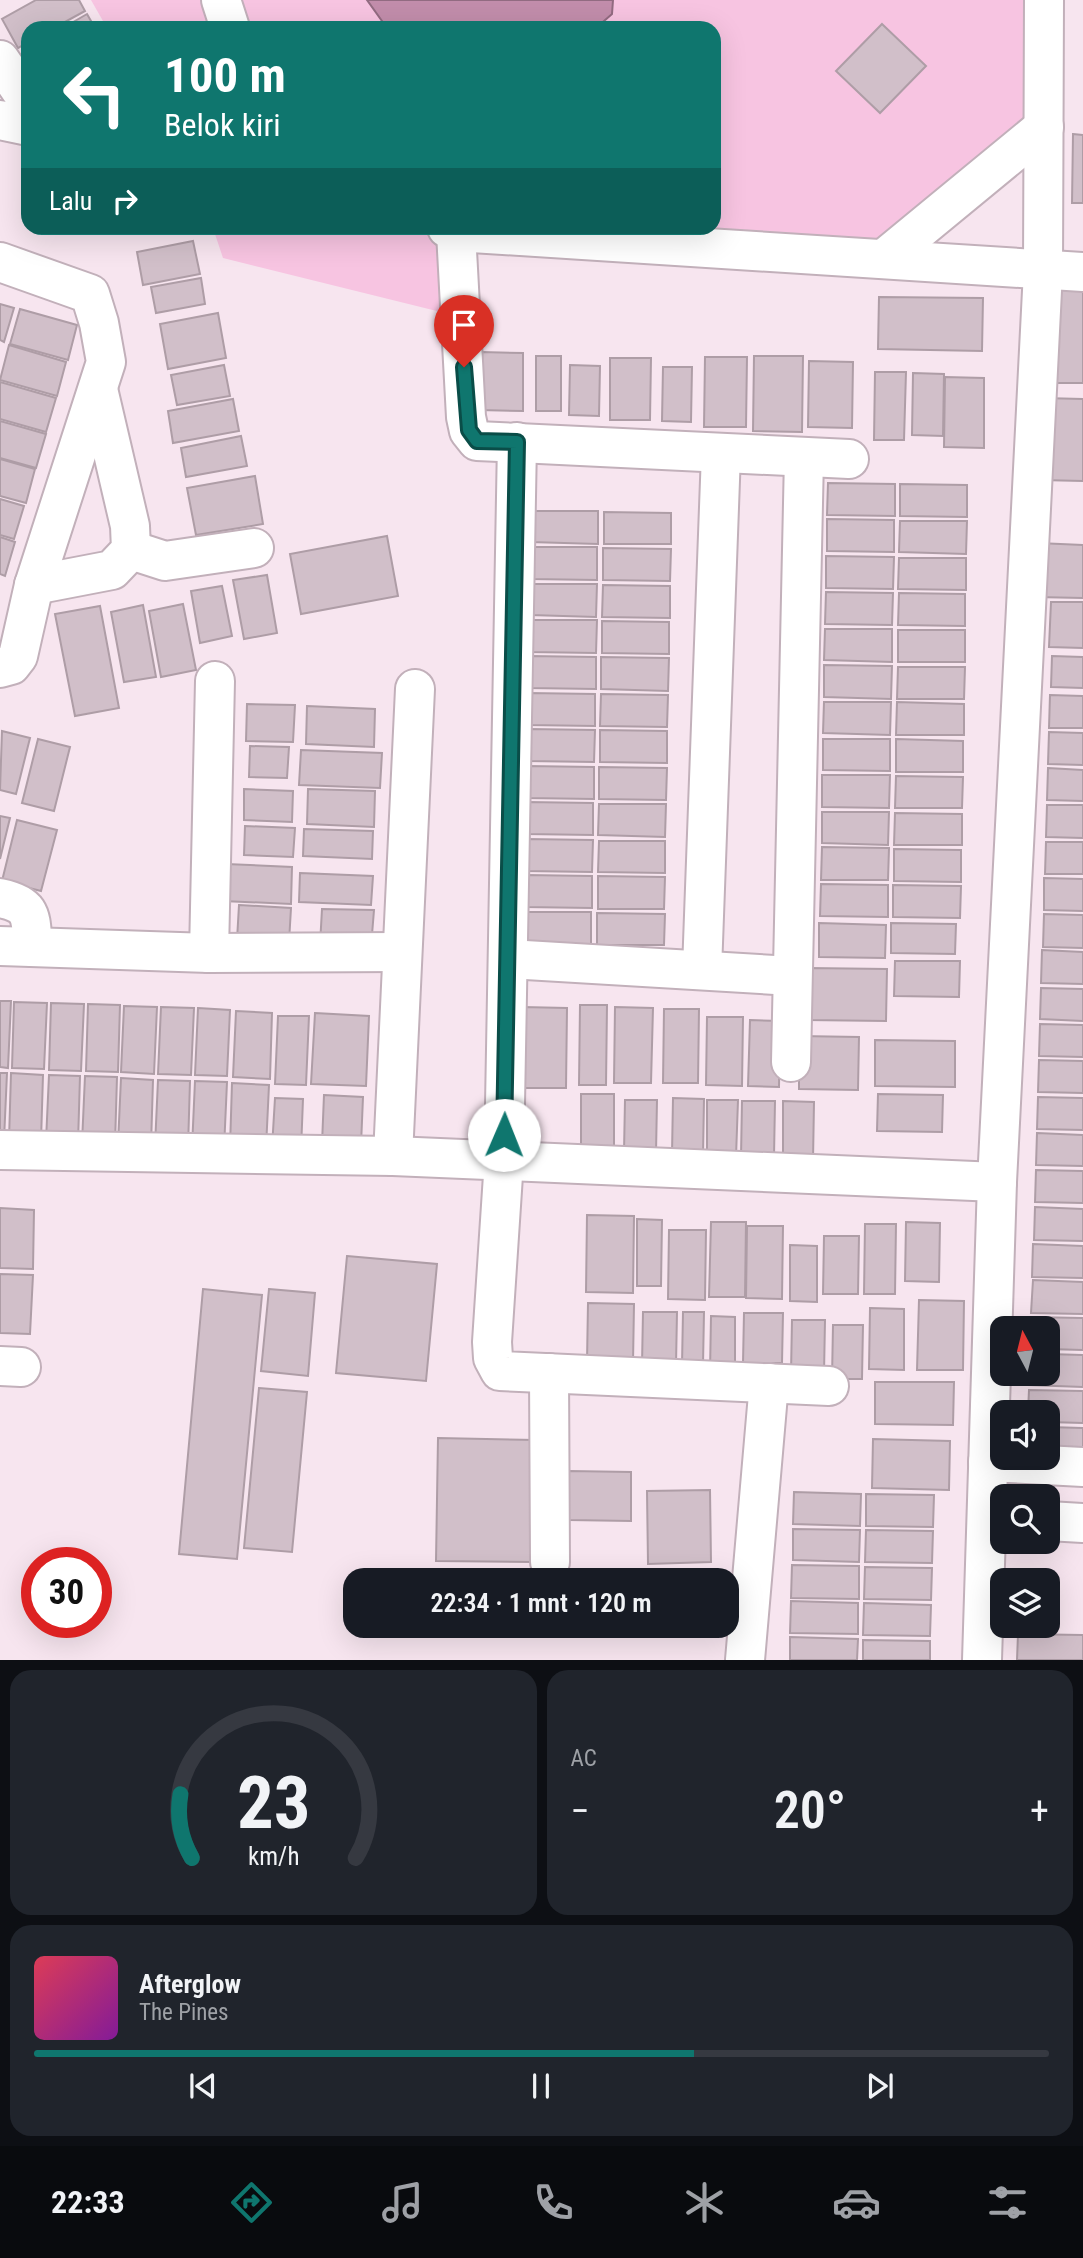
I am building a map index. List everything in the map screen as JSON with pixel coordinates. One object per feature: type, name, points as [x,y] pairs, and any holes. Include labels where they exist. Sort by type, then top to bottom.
[{"type":"street","points":[[221,0],[228,21]]},
{"type":"street","points":[[990,1484],[988,1462],[997,1182],[1043,262],[1044,0]]},
{"type":"street","points":[[0,60],[21,91]]},
{"type":"street","points":[[0,120],[21,124]]},
{"type":"street","points":[[885,258],[1044,127]]},
{"type":"street","points":[[452,235],[469,430],[477,441],[849,459]]},
{"type":"street","points":[[529,235],[885,258],[1043,262],[1083,255]]},
{"type":"street","points":[[0,262],[90,294],[99,323],[106,362],[34,585],[19,656],[12,665],[0,668]]},
{"type":"street","points":[[1043,262],[1083,272]]},
{"type":"street","points":[[34,585],[112,570],[131,550],[130,526],[98,389]]},
{"type":"street","points":[[517,442],[504,1160],[493,1358],[500,1371],[829,1386]]},
{"type":"street","points":[[702,970],[721,453]]},
{"type":"street","points":[[791,1062],[804,457]]},
{"type":"street","points":[[131,550],[165,561],[254,548]]},
{"type":"street","points":[[209,953],[215,681]]},
{"type":"street","points":[[393,1156],[415,689]]},
{"type":"street","points":[[0,898],[18,902],[30,915],[16,946],[209,953],[401,952]]},
{"type":"street","points":[[508,959],[792,976]]},
{"type":"street","points":[[0,1150],[393,1156],[997,1182]]},
{"type":"street","points":[[549,1373],[550,1562]]},
{"type":"street","points":[[745,1660],[769,1383]]},
{"type":"street","points":[[988,1462],[1083,1467]]},
{"type":"street","points":[[1060,1522],[1083,1523]]},
{"type":"street","points":[[982,1660],[991,1554]]},
{"type":"shaded area","points":[[91,0],[367,0],[382,21],[103,21]]},
{"type":"shaded area","points":[[367,0],[613,0],[612,14],[604,21],[382,21]]},
{"type":"shaded area","points":[[613,0],[1044,0],[1044,127],[885,258],[506,235],[721,235],[721,21],[604,21],[612,14]]},
{"type":"shaded area","points":[[215,235],[457,235],[461,317],[223,258]]},
{"type":"building","points":[[36,0],[79,0],[85,11],[67,21],[21,21],[21,46],[18,48],[2,19]]},
{"type":"building","points":[[87,14],[91,21],[75,21]]},
{"type":"building","points":[[882,24],[926,66],[880,113],[836,71]]},
{"type":"building","points":[[1073,134],[1083,135],[1083,203],[1072,203]]},
{"type":"building","points":[[193,241],[200,274],[143,285],[137,252]]},
{"type":"building","points":[[201,278],[205,304],[156,313],[151,287]]},
{"type":"building","points":[[1049,287],[1083,288],[1083,383],[1046,383]]},
{"type":"building","points":[[879,297],[983,298],[982,351],[878,349]]},
{"type":"building","points":[[0,304],[14,308],[4,342],[0,340]]},
{"type":"building","points":[[20,309],[77,325],[68,360],[10,344]]},
{"type":"building","points":[[218,313],[226,358],[168,369],[160,324]]},
{"type":"building","points":[[9,345],[66,362],[57,396],[0,380]]},
{"type":"building","points":[[481,352],[523,353],[523,411],[480,410]]},
{"type":"building","points":[[536,356],[561,356],[561,411],[536,411]]},
{"type":"building","points":[[754,356],[803,356],[802,432],[753,431]]},
{"type":"building","points":[[705,357],[747,357],[746,427],[704,427]]},
{"type":"building","points":[[610,358],[651,358],[650,420],[610,420]]},
{"type":"building","points":[[809,361],[853,362],[852,428],[808,427]]},
{"type":"building","points":[[224,365],[230,396],[177,405],[171,375]]},
{"type":"building","points":[[570,365],[600,366],[599,416],[569,415]]},
{"type":"building","points":[[663,367],[692,367],[691,422],[662,421]]},
{"type":"building","points":[[875,372],[906,372],[904,440],[874,440]]},
{"type":"building","points":[[913,373],[944,374],[943,436],[912,435]]},
{"type":"building","points":[[945,377],[984,378],[984,448],[944,447]]},
{"type":"building","points":[[0,382],[56,398],[46,432],[0,419]]},
{"type":"building","points":[[1043,398],[1083,399],[1083,481],[1041,480]]},
{"type":"building","points":[[233,399],[239,431],[173,443],[168,411]]},
{"type":"building","points":[[0,421],[46,434],[36,468],[0,458]]},
{"type":"building","points":[[241,436],[247,466],[186,477],[181,448]]},
{"type":"building","points":[[0,459],[35,469],[26,503],[0,496]]},
{"type":"building","points":[[255,476],[263,524],[196,535],[187,488]]},
{"type":"building","points":[[828,483],[895,484],[895,516],[827,515]]},
{"type":"building","points":[[900,484],[967,485],[967,517],[900,516]]},
{"type":"building","points":[[0,499],[24,506],[14,539],[0,535]]},
{"type":"building","points":[[531,511],[598,511],[598,544],[530,542]]},
{"type":"building","points":[[604,512],[671,513],[671,544],[604,544]]},
{"type":"building","points":[[827,519],[894,520],[894,552],[827,551]]},
{"type":"building","points":[[900,521],[967,521],[966,554],[899,552]]},
{"type":"building","points":[[387,536],[398,596],[301,614],[290,554]]},
{"type":"building","points":[[0,537],[15,542],[5,576],[0,574]]},
{"type":"building","points":[[1038,543],[1083,545],[1083,598],[1036,597]]},
{"type":"building","points":[[530,547],[597,547],[597,580],[530,579]]},
{"type":"building","points":[[603,548],[671,549],[670,581],[603,580]]},
{"type":"building","points":[[826,556],[894,557],[893,589],[826,588]]},
{"type":"building","points":[[899,558],[966,558],[966,590],[898,589]]},
{"type":"building","points":[[267,575],[277,633],[244,639],[233,580]]},
{"type":"building","points":[[530,584],[597,584],[596,617],[530,615]]},
{"type":"building","points":[[603,585],[670,586],[670,618],[602,617]]},
{"type":"building","points":[[222,586],[232,636],[200,643],[191,591]]},
{"type":"building","points":[[826,592],[893,593],[892,625],[825,624]]},
{"type":"building","points":[[899,593],[965,594],[965,626],[898,625]]},
{"type":"building","points":[[1051,602],[1083,602],[1083,648],[1049,647]]},
{"type":"building","points":[[183,604],[196,670],[161,677],[149,611]]},
{"type":"building","points":[[143,605],[156,677],[124,682],[111,612]]},
{"type":"building","points":[[100,606],[119,708],[75,716],[55,614]]},
{"type":"building","points":[[530,620],[597,620],[596,653],[529,652]]},
{"type":"building","points":[[602,621],[669,622],[669,654],[602,653]]},
{"type":"building","points":[[825,629],[892,629],[892,662],[824,660]]},
{"type":"building","points":[[898,630],[965,630],[965,662],[898,662]]},
{"type":"building","points":[[529,656],[596,657],[596,689],[528,688]]},
{"type":"building","points":[[1052,656],[1083,657],[1083,688],[1051,687]]},
{"type":"building","points":[[601,657],[669,658],[668,691],[601,689]]},
{"type":"building","points":[[824,665],[892,666],[891,699],[824,697]]},
{"type":"building","points":[[898,667],[965,667],[964,699],[897,699]]},
{"type":"building","points":[[528,693],[595,694],[595,726],[528,725]]},
{"type":"building","points":[[601,694],[668,695],[667,727],[600,726]]},
{"type":"building","points":[[1050,695],[1083,696],[1083,728],[1049,728]]},
{"type":"building","points":[[824,702],[891,702],[890,735],[823,733]]},
{"type":"building","points":[[897,702],[964,704],[964,735],[896,735]]},
{"type":"building","points":[[247,704],[295,705],[293,742],[246,741]]},
{"type":"building","points":[[307,706],[375,709],[374,747],[306,744]]},
{"type":"building","points":[[528,729],[595,730],[594,762],[527,761]]},
{"type":"building","points":[[600,730],[667,731],[667,763],[600,762]]},
{"type":"building","points":[[2,731],[30,738],[16,794],[0,790]]},
{"type":"building","points":[[1049,732],[1083,733],[1083,765],[1048,764]]},
{"type":"building","points":[[38,739],[70,747],[54,811],[22,803]]},
{"type":"building","points":[[823,739],[890,739],[890,771],[823,770]]},
{"type":"building","points":[[896,739],[963,741],[963,772],[896,772]]},
{"type":"building","points":[[250,746],[289,747],[287,778],[249,777]]},
{"type":"building","points":[[301,750],[382,753],[380,788],[299,785]]},
{"type":"building","points":[[527,766],[594,767],[594,799],[526,798]]},
{"type":"building","points":[[599,767],[667,768],[666,800],[599,799]]},
{"type":"building","points":[[1048,768],[1083,770],[1083,801],[1047,800]]},
{"type":"building","points":[[822,775],[890,775],[889,808],[822,807]]},
{"type":"building","points":[[896,776],[963,777],[962,808],[895,808]]},
{"type":"building","points":[[244,789],[293,791],[292,822],[244,820]]},
{"type":"building","points":[[308,789],[375,791],[374,827],[307,824]]},
{"type":"building","points":[[526,802],[593,803],[593,835],[526,834]]},
{"type":"building","points":[[599,804],[666,804],[665,837],[598,835]]},
{"type":"building","points":[[1047,805],[1083,805],[1083,838],[1046,837]]},
{"type":"building","points":[[822,812],[889,812],[888,845],[822,843]]},
{"type":"building","points":[[895,813],[962,814],[962,845],[894,845]]},
{"type":"building","points":[[0,816],[10,818],[0,859]]},
{"type":"building","points":[[17,820],[57,830],[41,891],[2,881]]},
{"type":"building","points":[[245,826],[295,828],[293,857],[244,855]]},
{"type":"building","points":[[304,829],[373,831],[372,859],[303,856]]},
{"type":"building","points":[[526,839],[593,840],[592,872],[525,871]]},
{"type":"building","points":[[599,841],[665,841],[665,873],[598,872]]},
{"type":"building","points":[[1046,842],[1083,842],[1083,874],[1045,874]]},
{"type":"building","points":[[822,847],[889,848],[888,880],[821,880]]},
{"type":"building","points":[[894,849],[961,850],[961,882],[894,881]]},
{"type":"building","points":[[226,864],[292,867],[291,904],[223,901]]},
{"type":"building","points":[[300,873],[373,876],[371,905],[299,902]]},
{"type":"building","points":[[525,875],[592,876],[592,908],[524,907]]},
{"type":"building","points":[[598,876],[665,877],[664,909],[598,909]]},
{"type":"building","points":[[1044,878],[1083,879],[1083,911],[1044,910]]},
{"type":"building","points":[[821,884],[888,885],[888,917],[820,916]]},
{"type":"building","points":[[893,885],[961,886],[960,918],[893,917]]},
{"type":"building","points":[[239,905],[291,908],[289,942],[237,940]]},
{"type":"building","points":[[322,909],[374,910],[371,947],[320,945]]},
{"type":"building","points":[[524,912],[591,912],[591,945],[524,943]]},
{"type":"building","points":[[597,913],[665,914],[664,945],[597,945]]},
{"type":"building","points":[[1044,914],[1083,915],[1083,948],[1043,947]]},
{"type":"building","points":[[819,923],[886,925],[885,958],[819,957]]},
{"type":"building","points":[[891,923],[956,924],[955,954],[891,953]]},
{"type":"building","points":[[1042,950],[1083,952],[1083,984],[1041,983]]},
{"type":"building","points":[[895,961],[960,961],[959,997],[894,996]]},
{"type":"building","points":[[808,968],[887,969],[886,1021],[807,1020]]},
{"type":"building","points":[[1041,988],[1083,989],[1083,1021],[1040,1019]]},
{"type":"building","points":[[0,1001],[11,1001],[8,1068],[0,1067]]},
{"type":"building","points":[[14,1002],[47,1003],[44,1069],[12,1068]]},
{"type":"building","points":[[51,1003],[84,1004],[81,1071],[49,1070]]},
{"type":"building","points":[[88,1004],[120,1005],[118,1072],[86,1071]]},
{"type":"building","points":[[580,1005],[607,1005],[606,1085],[579,1085]]},
{"type":"building","points":[[124,1006],[157,1007],[154,1074],[121,1072]]},
{"type":"building","points":[[161,1007],[194,1008],[191,1075],[158,1074]]},
{"type":"building","points":[[522,1007],[567,1008],[566,1088],[521,1088]]},
{"type":"building","points":[[615,1007],[653,1008],[651,1083],[614,1083]]},
{"type":"building","points":[[198,1008],[230,1010],[227,1076],[195,1075]]},
{"type":"building","points":[[664,1009],[699,1009],[698,1083],[663,1083]]},
{"type":"building","points":[[236,1011],[272,1013],[270,1079],[233,1077]]},
{"type":"building","points":[[315,1013],[369,1016],[366,1086],[311,1084]]},
{"type":"building","points":[[278,1016],[309,1016],[306,1085],[275,1084]]},
{"type":"building","points":[[707,1017],[743,1017],[742,1086],[706,1085]]},
{"type":"building","points":[[750,1020],[780,1021],[779,1087],[748,1086]]},
{"type":"building","points":[[1040,1024],[1083,1025],[1083,1057],[1039,1056]]},
{"type":"building","points":[[799,1036],[859,1037],[858,1090],[799,1089]]},
{"type":"building","points":[[875,1040],[955,1041],[955,1087],[875,1086]]},
{"type":"building","points":[[1039,1060],[1083,1061],[1083,1093],[1038,1092]]},
{"type":"building","points":[[0,1073],[7,1073],[4,1140],[0,1140]]},
{"type":"building","points":[[11,1073],[43,1075],[41,1141],[9,1140]]},
{"type":"building","points":[[49,1075],[80,1076],[78,1143],[46,1141]]},
{"type":"building","points":[[85,1076],[117,1077],[115,1144],[82,1143]]},
{"type":"building","points":[[121,1078],[153,1080],[151,1146],[118,1144]]},
{"type":"building","points":[[158,1080],[190,1081],[188,1148],[155,1146]]},
{"type":"building","points":[[195,1081],[227,1082],[224,1149],[192,1148]]},
{"type":"building","points":[[232,1083],[269,1085],[266,1148],[230,1147]]},
{"type":"building","points":[[581,1094],[614,1094],[614,1149],[581,1149]]},
{"type":"building","points":[[878,1094],[943,1095],[942,1132],[877,1131]]},
{"type":"building","points":[[324,1095],[363,1097],[361,1145],[322,1144]]},
{"type":"building","points":[[1038,1097],[1083,1098],[1083,1130],[1037,1129]]},
{"type":"building","points":[[275,1098],[303,1099],[301,1150],[272,1148]]},
{"type":"building","points":[[673,1098],[704,1099],[703,1155],[672,1154]]},
{"type":"building","points":[[625,1100],[657,1100],[656,1153],[624,1152]]},
{"type":"building","points":[[707,1100],[738,1100],[736,1157],[707,1156]]},
{"type":"building","points":[[742,1101],[775,1101],[774,1157],[741,1157]]},
{"type":"building","points":[[783,1101],[814,1102],[813,1161],[783,1161]]},
{"type":"building","points":[[1037,1133],[1083,1135],[1083,1166],[1036,1165]]},
{"type":"building","points":[[1036,1170],[1083,1171],[1083,1203],[1035,1202]]},
{"type":"building","points":[[1035,1207],[1083,1209],[1083,1241],[1034,1240]]},
{"type":"building","points":[[0,1208],[34,1210],[33,1269],[0,1268]]},
{"type":"building","points":[[587,1215],[634,1216],[633,1293],[586,1292]]},
{"type":"building","points":[[637,1219],[662,1220],[661,1286],[637,1286]]},
{"type":"building","points":[[711,1222],[746,1222],[745,1297],[709,1297]]},
{"type":"building","points":[[906,1222],[940,1223],[939,1282],[905,1281]]},
{"type":"building","points":[[865,1224],[896,1224],[895,1294],[864,1294]]},
{"type":"building","points":[[747,1226],[783,1226],[782,1299],[746,1298]]},
{"type":"building","points":[[669,1230],[706,1230],[705,1300],[668,1299]]},
{"type":"building","points":[[824,1236],[859,1236],[858,1294],[823,1294]]},
{"type":"building","points":[[1033,1244],[1083,1246],[1083,1278],[1032,1277]]},
{"type":"building","points":[[790,1245],[817,1246],[817,1302],[790,1301]]},
{"type":"building","points":[[347,1256],[437,1264],[426,1381],[336,1373]]},
{"type":"building","points":[[0,1274],[33,1275],[30,1334],[0,1333]]},
{"type":"building","points":[[1033,1280],[1083,1282],[1083,1314],[1031,1313]]},
{"type":"building","points":[[203,1289],[262,1295],[237,1559],[179,1554]]},
{"type":"building","points":[[269,1289],[315,1293],[308,1376],[261,1371]]},
{"type":"building","points":[[919,1300],[964,1301],[963,1370],[917,1370]]},
{"type":"building","points":[[588,1303],[634,1304],[633,1363],[587,1362]]},
{"type":"building","points":[[870,1308],[904,1309],[904,1370],[869,1369]]},
{"type":"building","points":[[643,1312],[677,1312],[676,1365],[642,1365]]},
{"type":"building","points":[[683,1312],[704,1312],[703,1365],[682,1365]]},
{"type":"building","points":[[744,1313],[783,1313],[782,1363],[743,1363]]},
{"type":"building","points":[[711,1316],[735,1317],[735,1372],[710,1372]]},
{"type":"building","points":[[1060,1318],[1083,1318],[1083,1350],[1060,1349]]},
{"type":"building","points":[[792,1320],[825,1320],[824,1374],[791,1373]]},
{"type":"building","points":[[833,1325],[863,1325],[862,1379],[832,1379]]},
{"type":"building","points":[[1060,1354],[1083,1355],[1083,1387],[1056,1386],[1060,1386]]},
{"type":"building","points":[[875,1382],[954,1382],[953,1425],[875,1424]]},
{"type":"building","points":[[259,1388],[307,1392],[292,1552],[244,1548]]},
{"type":"building","points":[[1029,1390],[1083,1391],[1083,1423],[1060,1422],[1060,1400],[1029,1400]]},
{"type":"building","points":[[1060,1427],[1083,1428],[1083,1460],[1060,1459]]},
{"type":"building","points":[[438,1438],[535,1440],[532,1562],[436,1561]]},
{"type":"building","points":[[873,1439],[950,1441],[949,1490],[872,1488]]},
{"type":"building","points":[[569,1471],[631,1472],[631,1521],[569,1520]]},
{"type":"building","points":[[710,1490],[711,1562],[648,1564],[647,1491]]},
{"type":"building","points":[[794,1492],[861,1494],[860,1526],[793,1524]]},
{"type":"building","points":[[866,1494],[934,1495],[933,1527],[866,1526]]},
{"type":"building","points":[[793,1529],[860,1530],[859,1562],[793,1560]]},
{"type":"building","points":[[866,1530],[933,1531],[932,1563],[865,1562]]},
{"type":"building","points":[[792,1565],[859,1566],[859,1599],[791,1598]]},
{"type":"building","points":[[865,1567],[932,1568],[931,1600],[864,1599]]},
{"type":"building","points":[[791,1601],[858,1603],[858,1634],[790,1633]]},
{"type":"building","points":[[864,1603],[931,1605],[930,1636],[863,1635]]},
{"type":"building","points":[[1083,1635],[1083,1660],[1017,1660],[1018,1638]]},
{"type":"building","points":[[790,1637],[858,1639],[857,1660],[790,1660]]},
{"type":"building","points":[[863,1640],[930,1641],[930,1660],[863,1660]]},
{"type":"route","points":[[464,367],[469,430],[477,441],[517,442],[504,1135]]}]
